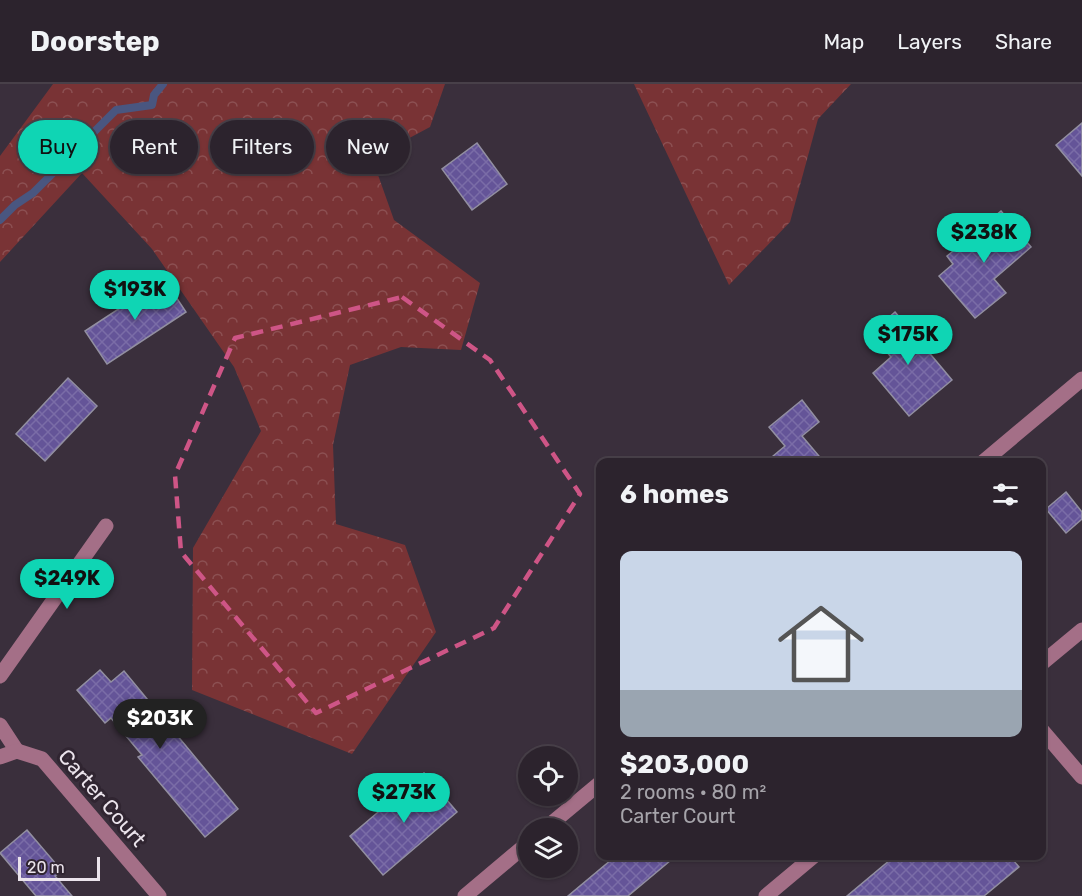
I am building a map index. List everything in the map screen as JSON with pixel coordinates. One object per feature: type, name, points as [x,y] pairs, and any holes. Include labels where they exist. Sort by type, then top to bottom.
[{"type":"street","points":[[988,458],[1082,379]]},
{"type":"street","points":[[0,676],[106,526]]},
{"type":"street","points":[[1046,660],[1082,630]]},
{"type":"street","points":[[0,725],[17,751],[0,757]]},
{"type":"street","points":[[1046,735],[1082,777]]},
{"type":"street","name":"Carter Court","points":[[17,751],[42,759],[159,896]]},
{"type":"street","points":[[558,818],[596,786]]},
{"type":"street","points":[[465,896],[518,851]]},
{"type":"street","points":[[766,896],[809,860]]},
{"type":"highlighted area","points":[[402,297],[490,360],[580,494],[494,628],[316,713],[181,552],[175,475],[235,338]]},
{"type":"green space","points":[[53,84],[445,84],[430,127],[410,138],[410,120],[326,120],[326,174],[378,174],[394,220],[480,283],[461,350],[401,347],[350,365],[333,445],[336,524],[405,545],[436,632],[352,754],[192,690],[193,548],[261,431],[234,367],[152,249],[83,174],[98,174],[98,120],[26,120]]},
{"type":"green space","points":[[634,84],[851,84],[818,119],[790,222],[729,285]]},
{"type":"green space","points":[[18,132],[18,174],[81,174],[0,262],[0,156]]},
{"type":"building","points":[[1082,123],[1082,176],[1056,145]]},
{"type":"building","points":[[477,143],[507,184],[472,210],[442,169]]},
{"type":"building","points":[[1001,211],[1031,247],[994,279],[1006,293],[975,318],[939,276],[953,264],[947,256]]},
{"type":"building","points":[[164,279],[186,312],[107,364],[85,331]]},
{"type":"building","points":[[895,312],[952,380],[909,416],[873,373],[891,357],[871,333]]},
{"type":"building","points":[[68,378],[97,406],[45,461],[16,434]]},
{"type":"building","points":[[802,400],[819,422],[802,436],[821,458],[771,458],[785,446],[769,427]]},
{"type":"building","points":[[1066,492],[1082,512],[1082,519],[1066,533],[1046,509]]},
{"type":"building","points":[[100,670],[111,682],[124,671],[238,809],[205,837],[138,757],[142,755],[111,718],[105,723],[77,690]]},
{"type":"building","points":[[424,773],[457,812],[383,875],[350,836]]},
{"type":"building","points":[[27,830],[62,871],[55,876],[72,896],[36,896],[0,853]]},
{"type":"building","points":[[611,860],[671,860],[628,896],[568,896]]},
{"type":"building","points":[[890,860],[1013,860],[1019,867],[984,896],[847,896]]},
{"type":"waterway","points":[[0,220],[15,205],[33,193],[116,110],[152,105],[154,95],[163,84]]}]
